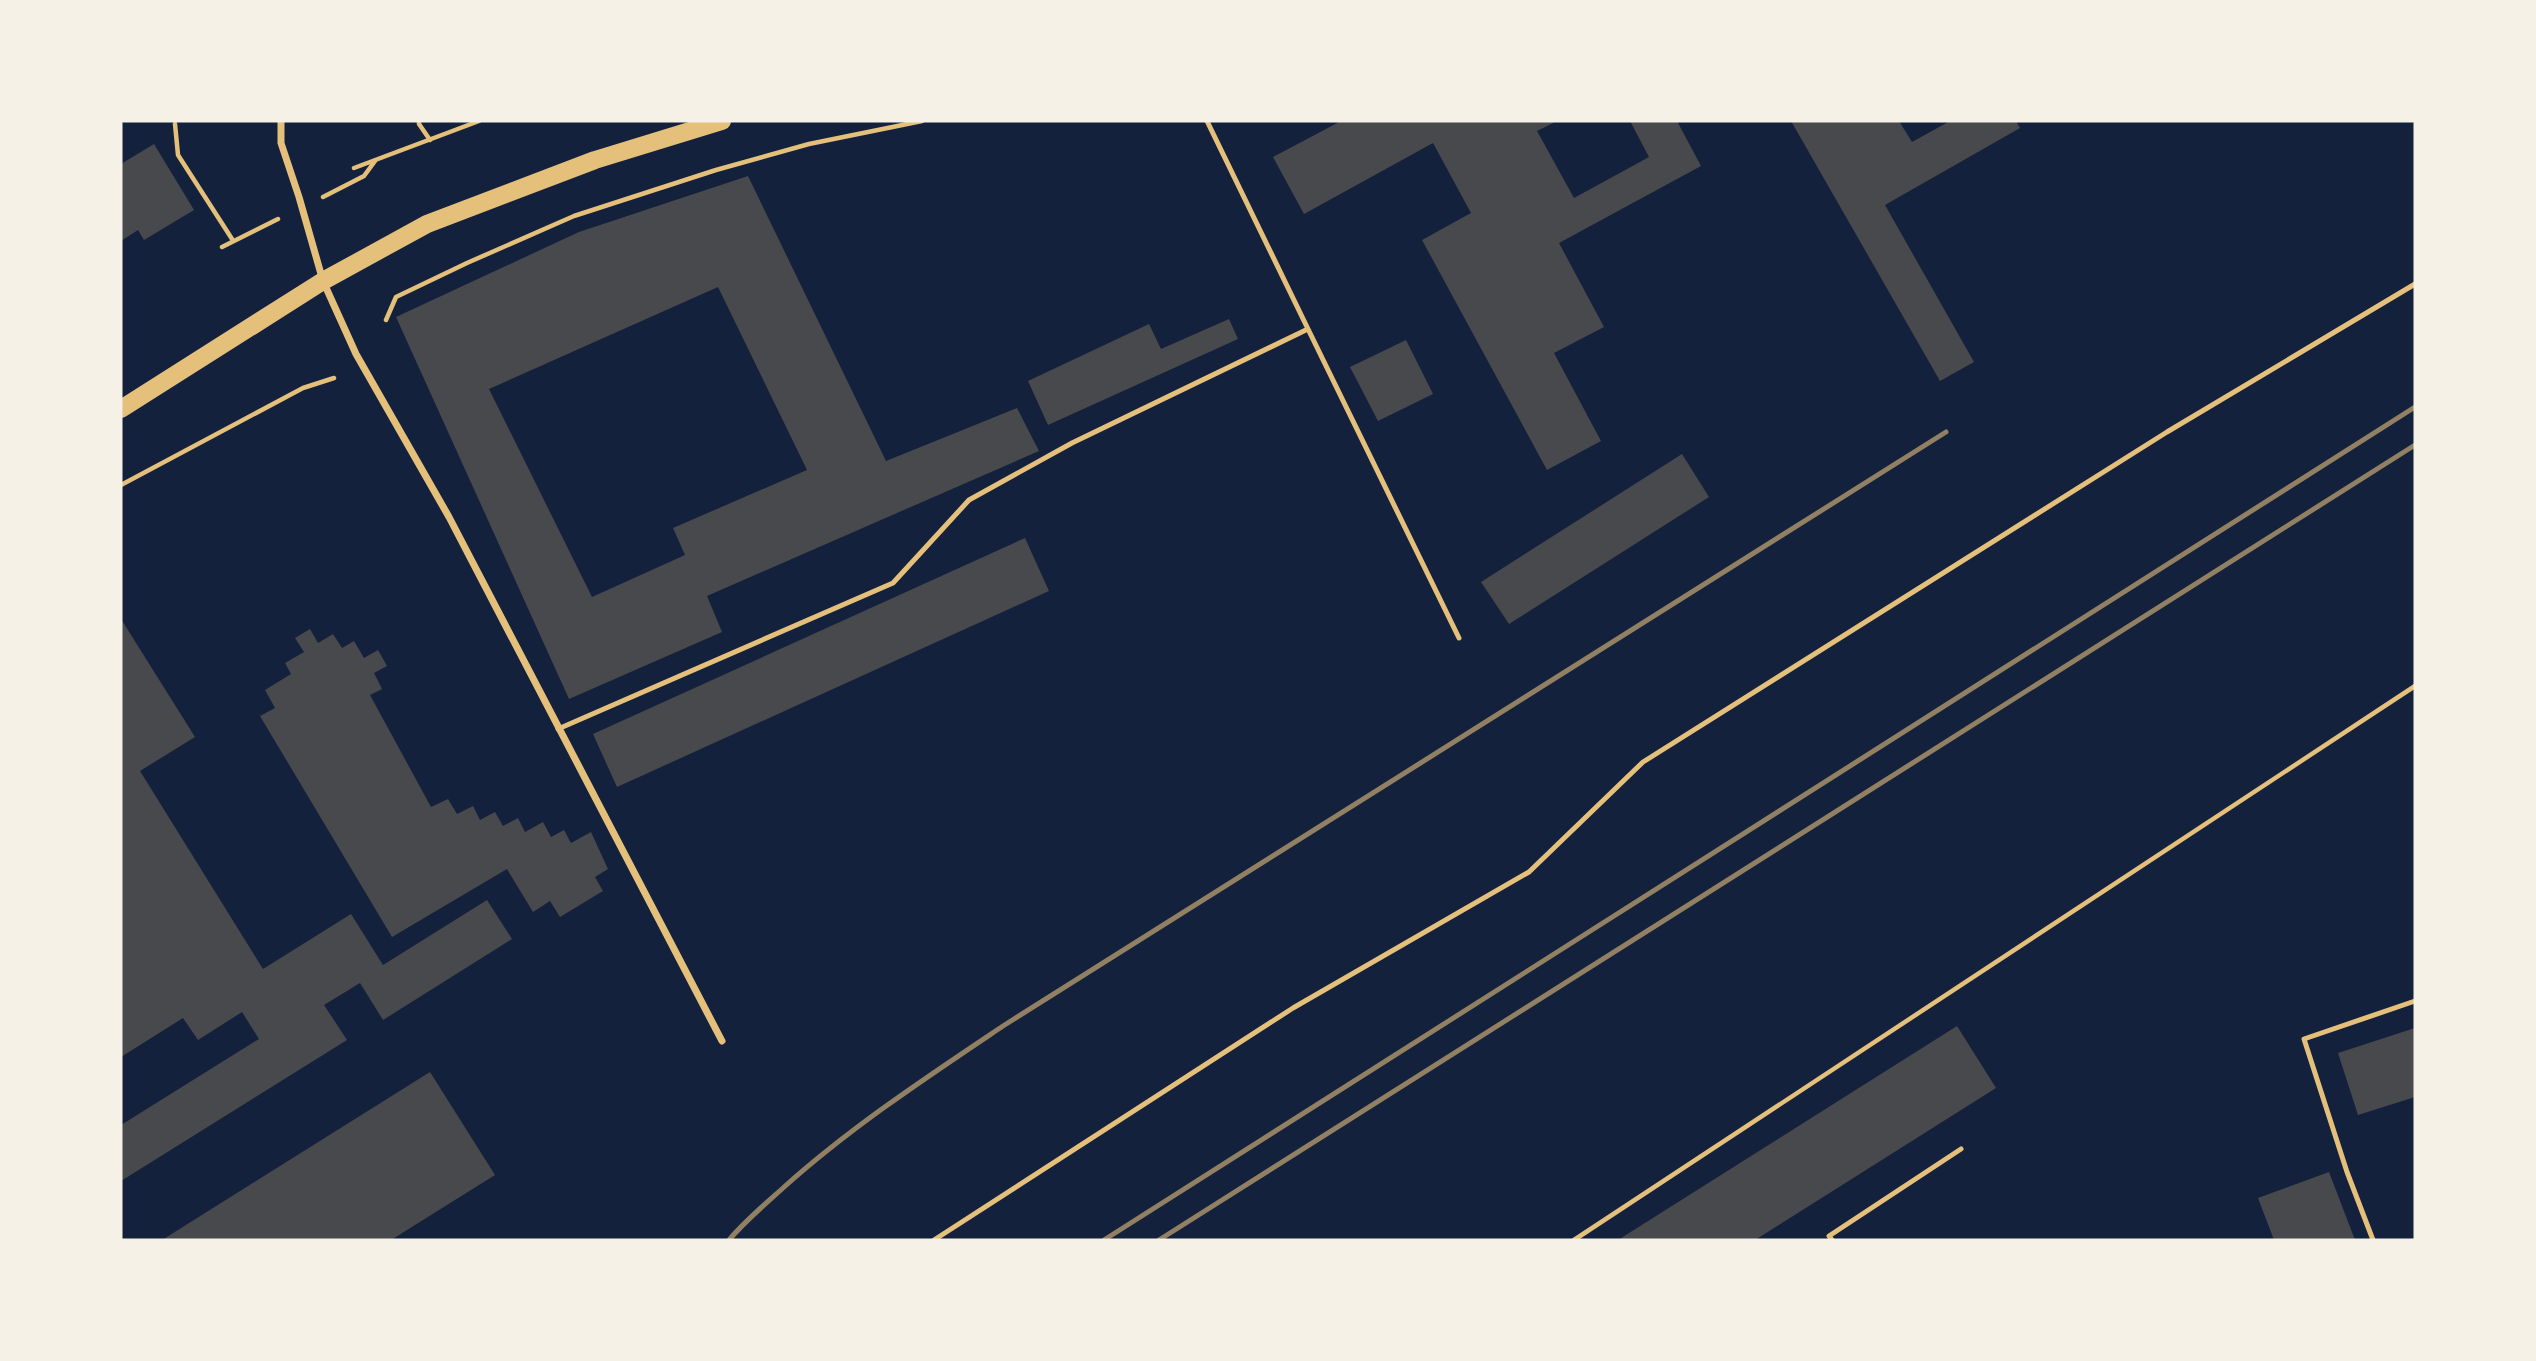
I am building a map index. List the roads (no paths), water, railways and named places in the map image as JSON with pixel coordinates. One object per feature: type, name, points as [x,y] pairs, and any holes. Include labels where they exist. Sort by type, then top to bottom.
[{"type":"main road","points":[[121,409],[323,281],[437,220],[596,160],[722,121]]},
{"type":"street","points":[[281,121],[281,143],[323,281],[356,354],[450,517],[722,1041]]},
{"type":"lane","points":[[1207,121],[1459,638]]},
{"type":"lane","points":[[934,1240],[1293,1008],[1529,872],[1643,762],[2167,432],[2415,284]]},
{"type":"lane","points":[[558,729],[893,583],[969,500],[1072,443],[1308,328]]},
{"type":"lane","points":[[2373,1240],[2347,1171],[2304,1039],[2415,1001]]},
{"type":"lane","points":[[1822,1240],[1831,1238],[1961,1149]]},
{"type":"railway","points":[[1104,1240],[2415,407]]},
{"type":"railway","points":[[729,1240],[762,1207],[835,1144],[1003,1026],[1946,432]]},
{"type":"railway","points":[[1159,1240],[2415,445]]}]
